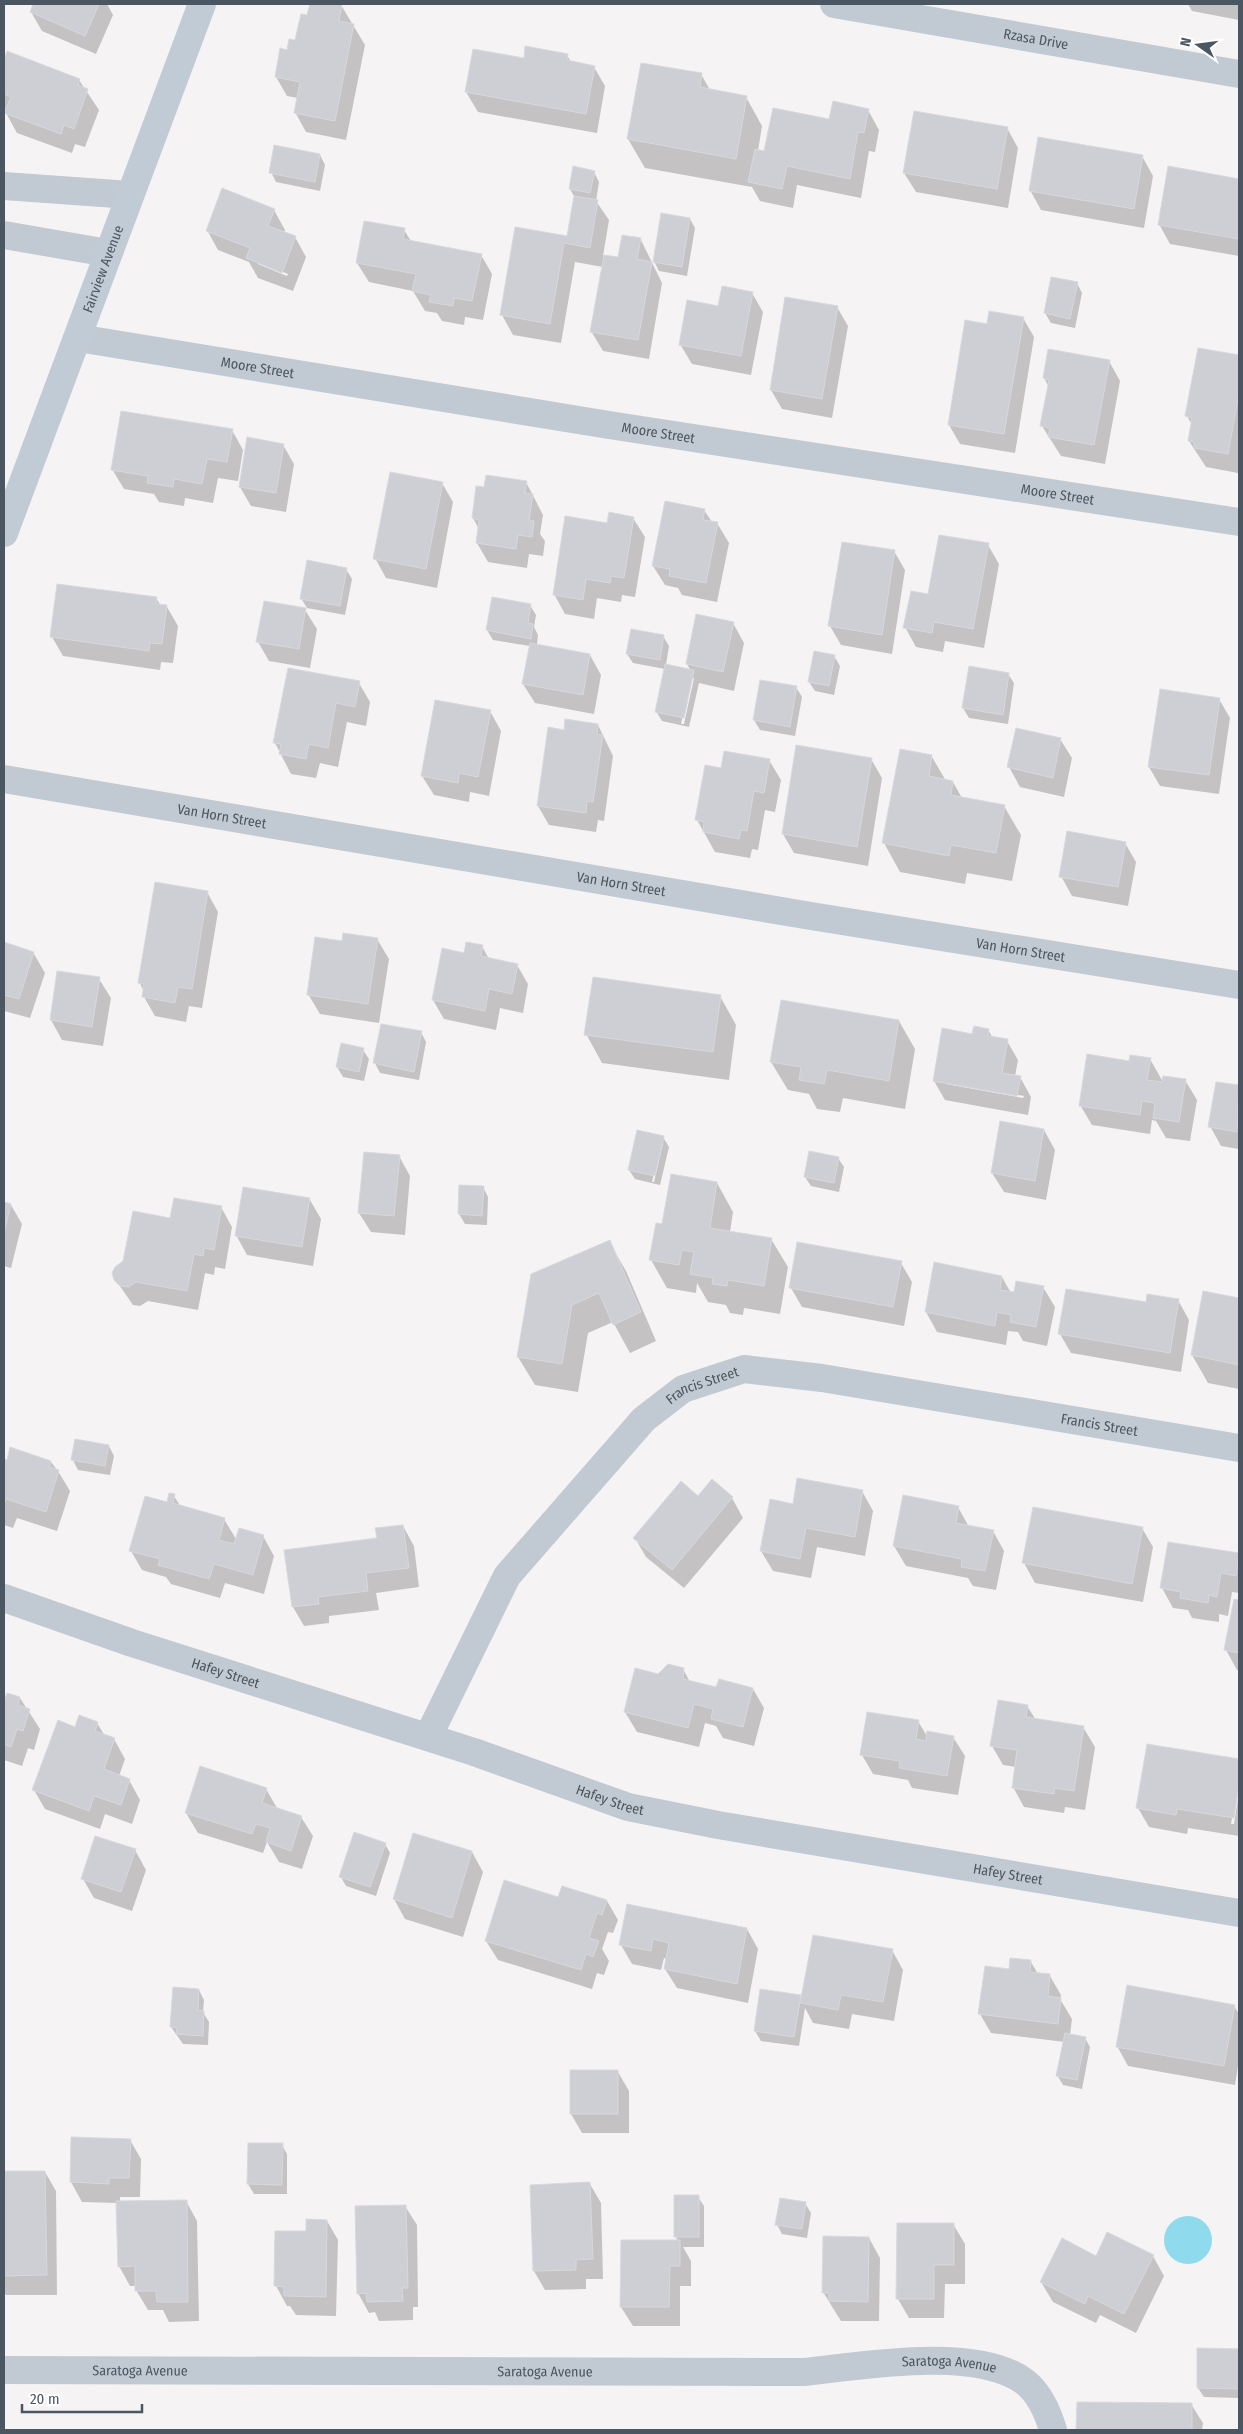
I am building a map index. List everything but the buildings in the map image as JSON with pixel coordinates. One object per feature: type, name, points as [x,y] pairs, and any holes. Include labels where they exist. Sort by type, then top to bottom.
[{"type":"main road","name":"Fairview Avenue","points":[[4,533],[202,4]]},
{"type":"street","name":"Rzasa Drive","points":[[834,4],[1239,74]]},
{"type":"street","points":[[4,186],[130,195]]},
{"type":"street","points":[[4,235],[108,253]]},
{"type":"street","name":"Moore Street","points":[[78,338],[590,422],[1239,522]]},
{"type":"street","name":"Van Horn Street","points":[[4,779],[725,901],[1239,985]]},
{"type":"street","name":"Francis Street","points":[[428,1737],[507,1576],[644,1420],[683,1390],[744,1369],[822,1378],[1239,1448]]},
{"type":"street","name":"Hafey Street","points":[[4,1598],[132,1643],[428,1737],[628,1807],[718,1825],[1239,1913]]},
{"type":"street","name":"Saratoga Avenue","points":[[4,2370],[804,2372],[920,2359],[976,2364],[1010,2374],[1025,2382],[1035,2392],[1050,2420],[1053,2430]]},
{"type":"water","points":[[1183,2216],[1193,2216],[1205,2223],[1212,2235],[1212,2245],[1205,2257],[1193,2264],[1183,2264],[1175,2260],[1168,2253],[1164,2245],[1164,2235],[1168,2227],[1175,2220]]}]
